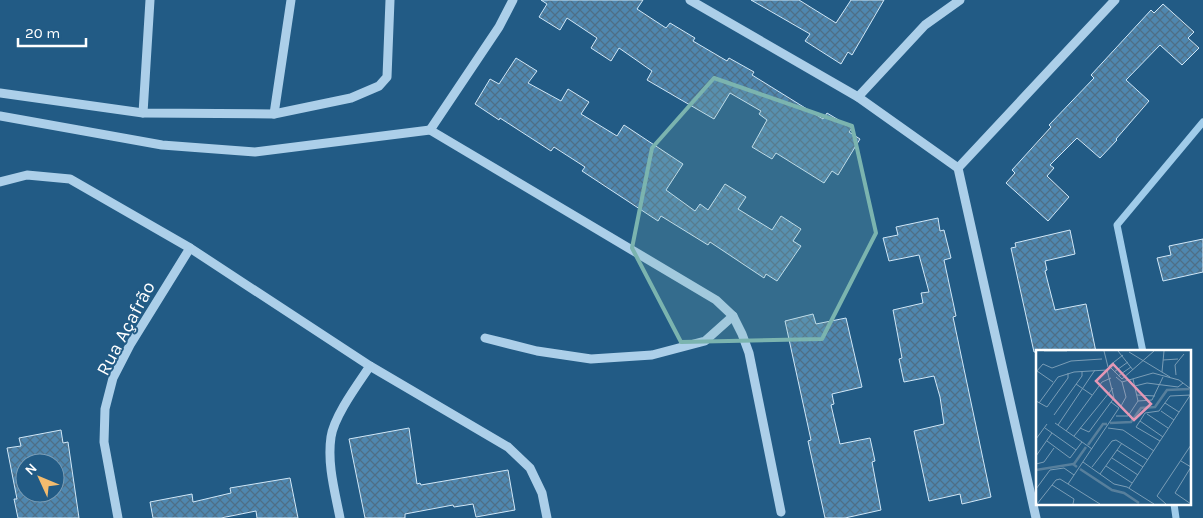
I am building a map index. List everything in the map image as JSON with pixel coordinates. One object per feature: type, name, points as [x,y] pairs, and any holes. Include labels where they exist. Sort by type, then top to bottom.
[{"type":"street","points":[[143,112],[150,0]]},
{"type":"street","points":[[274,114],[291,0]]},
{"type":"street","points":[[0,93],[143,112],[274,114],[351,98],[379,86],[387,76],[389,64],[390,0]]},
{"type":"street","points":[[430,130],[499,27],[513,0]]},
{"type":"street","points":[[690,0],[858,97],[958,168],[1036,518]]},
{"type":"street","points":[[858,97],[925,25],[960,0]]},
{"type":"street","points":[[958,168],[1115,0]]},
{"type":"street","points":[[0,116],[162,145],[255,152],[430,130],[716,300],[733,316],[749,353],[781,512]]},
{"type":"street","points":[[0,182],[27,175],[70,179],[190,248],[370,366],[508,448],[530,468],[542,492],[547,518]]},
{"type":"street","name":"Rua Açafrão","points":[[118,518],[104,442],[105,409],[114,378],[130,345],[190,248]]},
{"type":"street","points":[[485,338],[537,351],[591,358],[652,355],[705,340],[733,316]]},
{"type":"street","points":[[340,518],[330,466],[331,436],[340,414],[370,366]]},
{"type":"highlighted area","points":[[714,78],[852,126],[876,233],[822,339],[681,342],[632,248],[652,148]]},
{"type":"building","points":[[541,0],[643,0],[637,9],[666,28],[670,23],[695,38],[693,41],[727,61],[729,58],[754,72],[752,75],[823,119],[827,113],[852,128],[849,132],[860,139],[838,175],[832,171],[824,183],[776,153],[772,159],[752,147],[767,120],[759,114],[761,111],[730,93],[714,119],[647,80],[652,71],[619,48],[611,61],[591,48],[597,38],[567,18],[560,30],[539,17],[547,4]]},
{"type":"building","points":[[751,0],[799,0],[836,23],[851,0],[884,0],[852,55],[848,52],[841,64],[805,41],[810,34]]},
{"type":"building","points":[[1163,4],[1194,32],[1188,38],[1199,48],[1182,65],[1160,45],[1126,80],[1149,101],[1117,140],[1100,158],[1077,138],[1050,165],[1054,168],[1047,176],[1069,197],[1048,221],[1006,183],[1015,173],[1012,170],[1051,127],[1049,125],[1094,78],[1091,75],[1151,10],[1154,13]]},
{"type":"building","points":[[516,58],[537,71],[528,83],[561,101],[568,89],[589,102],[581,114],[617,136],[624,125],[683,164],[666,190],[695,211],[700,204],[708,210],[725,184],[746,197],[738,209],[772,230],[781,216],[801,229],[793,241],[801,246],[777,281],[766,274],[764,278],[710,242],[708,245],[661,216],[658,221],[582,171],[585,167],[554,147],[551,151],[475,104],[490,79],[499,84]]},
{"type":"building","points":[[938,218],[940,231],[944,230],[951,258],[944,260],[956,316],[953,317],[991,497],[962,504],[960,494],[929,501],[914,431],[944,424],[940,397],[934,376],[904,382],[899,359],[902,358],[893,310],[923,303],[921,293],[929,292],[919,255],[889,261],[883,238],[898,235],[896,227]]},
{"type":"building","points":[[1070,230],[1075,254],[1045,261],[1047,270],[1045,271],[1055,310],[1086,304],[1096,350],[1036,350],[1034,352],[1011,248],[1016,247],[1015,243]]},
{"type":"building","points":[[1203,239],[1203,272],[1163,281],[1157,258],[1171,255],[1169,246]]},
{"type":"building","points":[[813,314],[816,324],[846,318],[862,387],[832,394],[834,404],[831,405],[840,444],[870,438],[875,461],[872,462],[881,510],[845,518],[825,518],[808,441],[811,440],[785,321]]},
{"type":"building","points":[[409,428],[417,484],[420,483],[421,485],[508,470],[515,510],[476,517],[473,504],[454,507],[453,505],[405,514],[405,518],[365,518],[349,439]]},
{"type":"building","points":[[61,430],[63,443],[68,442],[79,518],[18,518],[14,499],[15,503],[65,503],[65,453],[15,453],[15,489],[7,448],[21,446],[19,438]]},
{"type":"building","points":[[290,478],[298,518],[257,518],[256,511],[221,518],[153,518],[150,502],[192,494],[193,502],[231,493],[230,488]]},
{"type":"waterway","points":[[1143,350],[1117,225],[1203,122]]},
{"type":"waterway","points":[[1174,506],[1176,518]]}]
